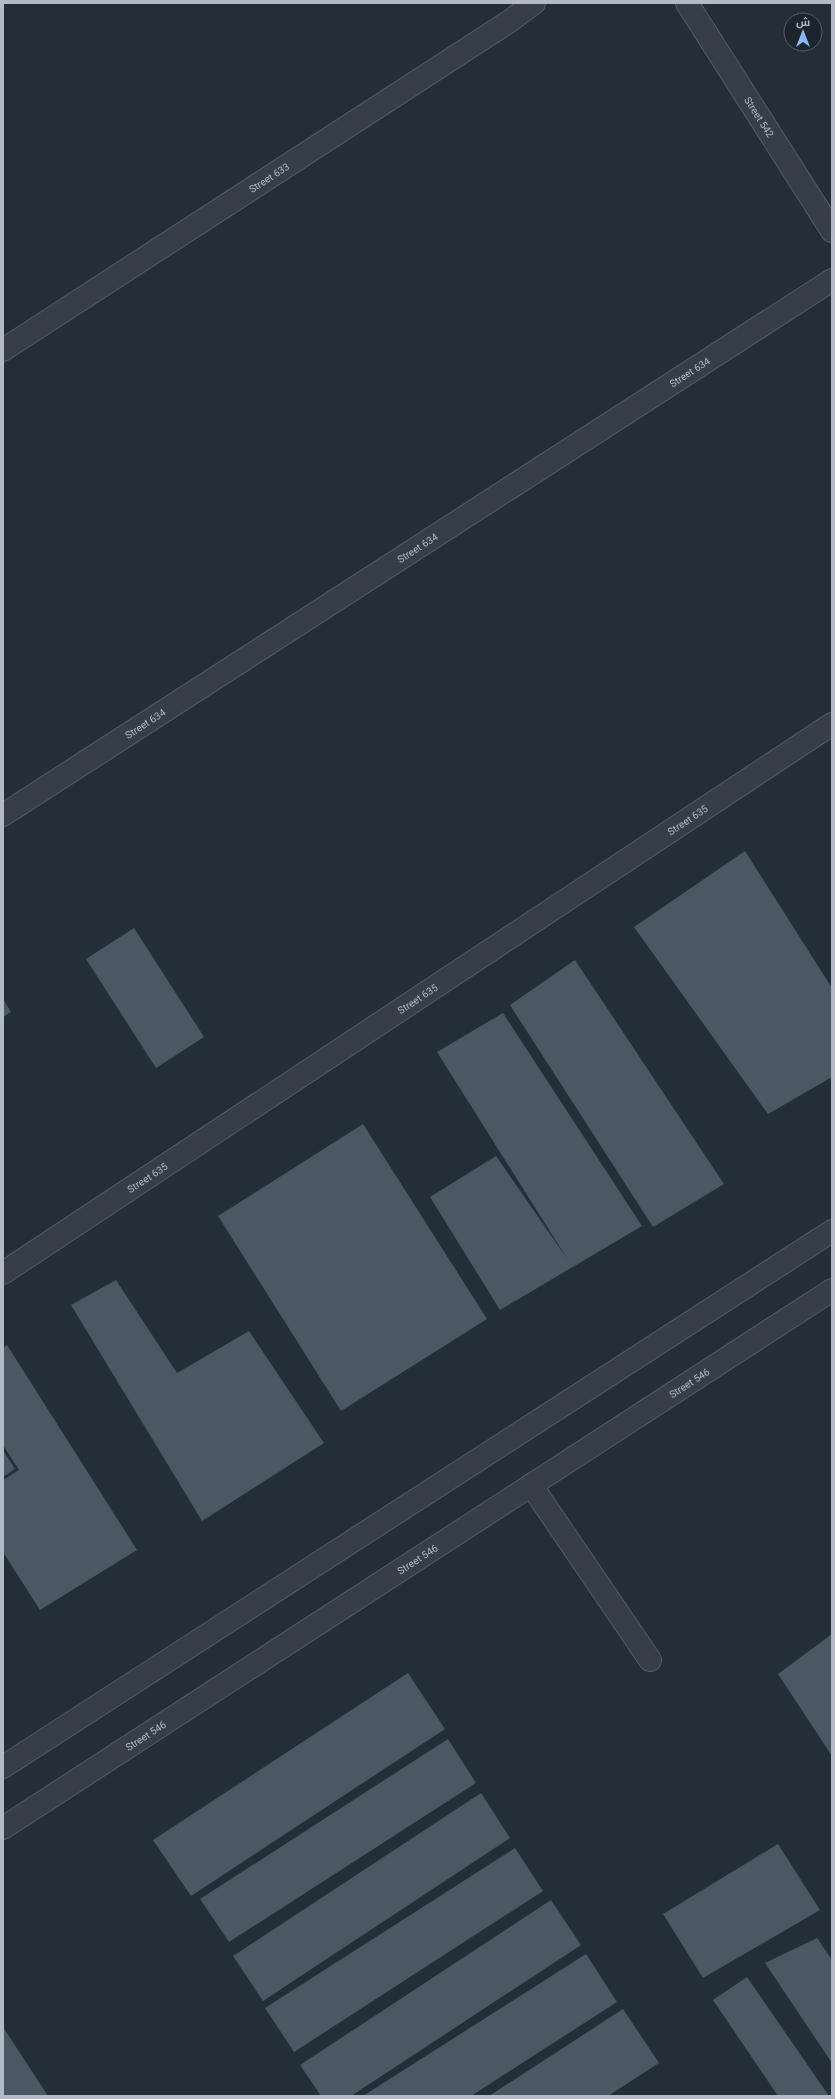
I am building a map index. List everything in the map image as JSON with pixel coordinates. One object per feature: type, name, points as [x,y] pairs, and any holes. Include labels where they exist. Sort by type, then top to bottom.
[{"type":"street","name":"Street 633","points":[[3,350],[510,21],[534,3]]},
{"type":"street","name":"Street 542","points":[[687,3],[832,231]]},
{"type":"street","name":"Street 634","points":[[3,815],[832,280]]},
{"type":"street","name":"Street 635","points":[[3,1273],[832,724]]},
{"type":"street","points":[[3,1767],[832,1231]]},
{"type":"street","name":"Street 546","points":[[3,1828],[832,1290]]},
{"type":"street","points":[[531,1485],[650,1660]]},
{"type":"building","points":[[745,851],[832,988],[832,1077],[768,1114],[634,927]]},
{"type":"building","points":[[134,928],[204,1037],[156,1068],[86,959]]},
{"type":"building","points":[[575,960],[724,1184],[653,1227],[510,1005]]},
{"type":"building","points":[[3,999],[11,1012],[3,1017]]},
{"type":"building","points":[[503,1013],[642,1226],[500,1310],[430,1197],[496,1156],[568,1260],[437,1052]]},
{"type":"building","points":[[363,1124],[487,1319],[341,1411],[218,1216]]},
{"type":"building","points":[[116,1280],[177,1373],[249,1331],[324,1443],[202,1521],[71,1305]]},
{"type":"building","points":[[7,1345],[137,1550],[40,1610],[3,1552],[3,1480],[19,1470],[3,1445],[3,1348]]},
{"type":"building","points":[[3,1450],[15,1469],[3,1477]]},
{"type":"building","points":[[832,1634],[832,1756],[778,1674]]},
{"type":"building","points":[[408,1673],[445,1729],[191,1896],[153,1840]]},
{"type":"building","points":[[448,1739],[476,1783],[229,1942],[200,1899]]},
{"type":"building","points":[[481,1793],[510,1838],[263,2001],[233,1956]]},
{"type":"building","points":[[778,1844],[820,1910],[703,1978],[663,1914]]},
{"type":"building","points":[[515,1848],[543,1891],[294,2052],[265,2008]]},
{"type":"building","points":[[551,1900],[581,1945],[351,2096],[321,2096],[300,2065]]},
{"type":"building","points":[[817,1938],[832,1960],[832,2063],[765,1963]]},
{"type":"building","points":[[586,1954],[617,2002],[471,2096],[363,2096]]},
{"type":"building","points":[[747,1977],[829,2096],[778,2096],[713,2000]]},
{"type":"building","points":[[623,2009],[659,2063],[608,2096],[489,2096]]},
{"type":"building","points":[[3,2027],[48,2096],[3,2096]]}]
